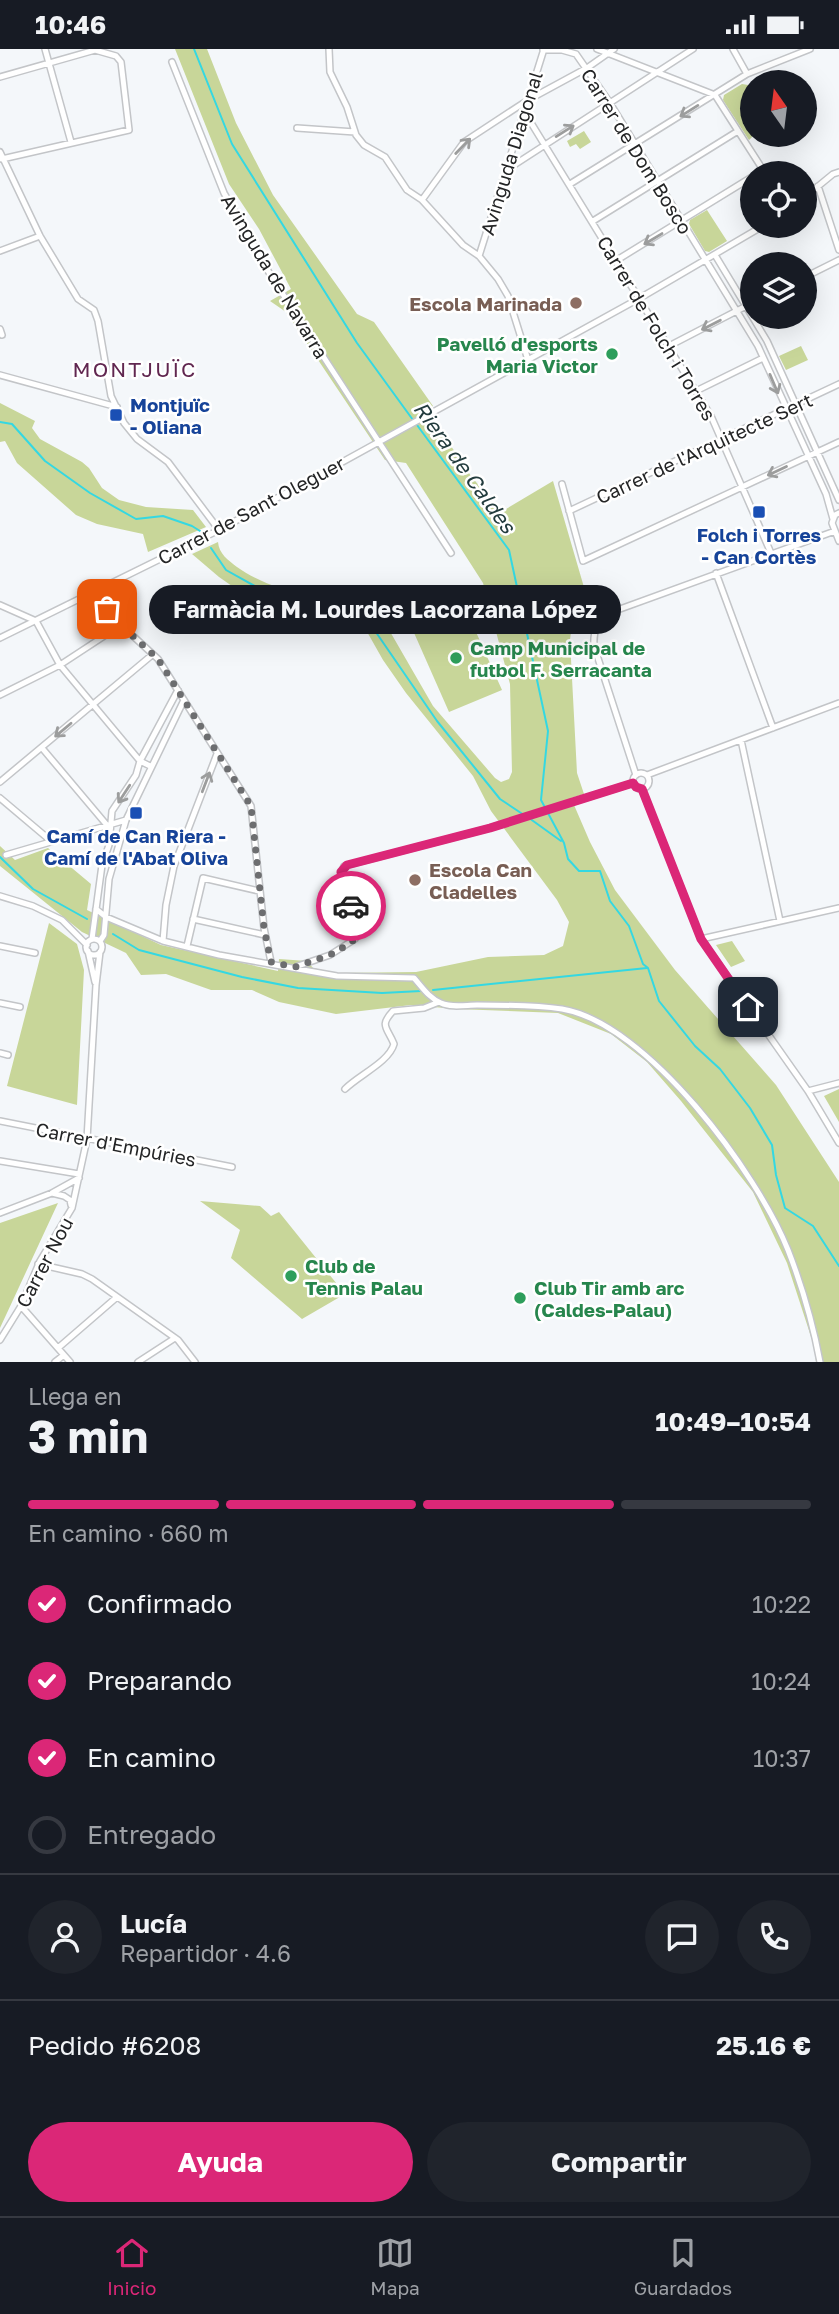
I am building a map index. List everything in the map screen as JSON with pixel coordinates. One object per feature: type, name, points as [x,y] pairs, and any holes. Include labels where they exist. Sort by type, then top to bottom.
[{"type":"street","points":[[45,49],[71,142]]},
{"type":"street","points":[[0,77],[95,49],[116,56],[121,62],[129,130],[1,156],[40,236],[78,299],[93,310],[98,321],[111,396],[124,423],[137,439],[168,462],[219,530]]},
{"type":"street","points":[[328,49],[330,72],[347,107],[355,132],[364,145],[386,157],[407,190],[422,200],[463,245],[479,256],[498,279],[508,296],[528,359]]},
{"type":"street","points":[[597,49],[715,95],[756,161]]},
{"type":"street","points":[[422,200],[464,142],[614,49]]},
{"type":"street","points":[[508,169],[693,49]]},
{"type":"street","points":[[733,49],[745,70]]},
{"type":"street","points":[[544,50],[562,50]]},
{"type":"street","name":"Avinguda Diagonal","points":[[479,256],[544,50]]},
{"type":"street","name":"Carrer de Dom Bosco","points":[[562,50],[576,54],[610,103],[763,358],[826,494],[839,541]]},
{"type":"street","points":[[757,70],[805,50]]},
{"type":"street","name":"Avinguda de Navarra","points":[[172,62],[224,193],[271,276],[451,553]]},
{"type":"street","points":[[570,184],[740,79]]},
{"type":"street","name":"Carrer de Folch i Torres","points":[[525,113],[711,416],[771,554]]},
{"type":"street","points":[[297,128],[355,132]]},
{"type":"street","points":[[593,221],[738,131]]},
{"type":"street","points":[[839,172],[818,186],[839,250]]},
{"type":"street","points":[[617,260],[740,185]]},
{"type":"street","points":[[0,251],[40,236]]},
{"type":"street","name":"Carrer de Sant Oleguer","points":[[0,638],[219,530],[640,298],[743,238]]},
{"type":"street","points":[[715,255],[740,298]]},
{"type":"street","points":[[817,271],[839,260]]},
{"type":"street","points":[[669,346],[740,310]]},
{"type":"street","points":[[759,329],[839,500]]},
{"type":"street","points":[[696,391],[763,358]]},
{"type":"street","points":[[0,375],[117,407]]},
{"type":"street","name":"Carrer de l'Arquitecte Sert","points":[[569,511],[839,384]]},
{"type":"street","points":[[562,484],[583,561],[839,442]]},
{"type":"street","points":[[833,519],[839,513]]},
{"type":"street","points":[[633,783],[636,775],[594,646],[593,635],[597,625],[609,613],[837,532]]},
{"type":"street","points":[[716,573],[773,728]]},
{"type":"street","points":[[97,590],[107,609],[121,625],[158,659],[251,806],[265,935],[271,962]]},
{"type":"street","points":[[0,605],[36,621],[60,665],[140,761],[150,766]]},
{"type":"street","points":[[0,695],[60,665],[121,625]]},
{"type":"street","points":[[0,782],[152,655]]},
{"type":"street","points":[[96,985],[87,948],[92,939],[102,865],[109,845],[112,811],[136,775],[140,761],[178,690]]},
{"type":"street","points":[[100,941],[104,935],[109,879],[127,820],[150,766],[184,700]]},
{"type":"street","points":[[636,775],[647,775],[839,703]]},
{"type":"street","points":[[741,740],[780,921]]},
{"type":"street","points":[[42,748],[109,823]]},
{"type":"street","points":[[163,941],[166,905],[174,866],[217,754]]},
{"type":"street","points":[[642,789],[649,783],[647,775]]},
{"type":"street","points":[[633,783],[642,789]]},
{"type":"street","points":[[295,967],[330,955],[355,939],[357,926],[341,875],[344,866],[490,828],[633,783]]},
{"type":"street","points":[[642,789],[701,939],[808,1091],[839,1143]]},
{"type":"street","points":[[0,798],[51,841]]},
{"type":"street","points":[[6,855],[109,823],[127,820]]},
{"type":"street","points":[[187,946],[203,878],[260,891]]},
{"type":"street","points":[[0,896],[33,906],[62,920],[94,955],[100,952]]},
{"type":"street","points":[[701,939],[839,908]]},
{"type":"street","points":[[96,909],[106,917],[163,941],[219,954],[337,976],[414,978],[432,999],[444,1005],[563,1009],[593,1018],[631,1043],[675,1084],[750,1179],[787,1248],[814,1328],[820,1362]]},
{"type":"street","points":[[193,919],[265,935]]},
{"type":"street","points":[[92,939],[100,941]]},
{"type":"street","points":[[96,985],[102,946],[100,941]]},
{"type":"street","points":[[0,946],[35,953]]},
{"type":"street","name":"Carrer Nou","points":[[0,1340],[21,1306],[38,1264],[72,1208],[87,1139],[96,985]]},
{"type":"street","points":[[345,1089],[388,1056],[393,1049],[394,1044],[384,1027],[385,1019],[393,1011],[424,1008],[439,1002]]},
{"type":"street","points":[[0,1003],[20,1007]]},
{"type":"street","points":[[0,1053],[8,1055]]},
{"type":"street","points":[[808,1091],[839,1083]]},
{"type":"street","name":"Carrer d'Empúries","points":[[0,1121],[232,1167]]},
{"type":"street","points":[[0,1161],[79,1176]]},
{"type":"street","points":[[0,1210],[8,1210],[52,1193],[79,1176]]},
{"type":"street","points":[[52,1193],[70,1199],[72,1208]]},
{"type":"street","points":[[38,1264],[82,1274],[174,1338],[195,1362]]},
{"type":"street","points":[[58,1348],[117,1297]]},
{"type":"street","points":[[21,1306],[70,1362]]},
{"type":"street","points":[[138,1362],[174,1338]]},
{"type":"street","points":[[55,1362],[64,1355]]},
{"type":"green space","points":[[175,49],[207,49],[236,123],[273,195],[357,314],[374,322],[433,406],[427,410],[471,476],[501,512],[553,481],[588,601],[573,616],[570,640],[577,773],[584,794],[571,798],[615,890],[675,970],[776,1085],[839,1182],[839,1362],[816,1362],[815,1349],[787,1263],[753,1192],[647,1062],[611,1034],[558,1013],[411,1005],[336,1014],[279,1002],[252,990],[211,990],[166,974],[141,975],[126,953],[82,932],[0,866],[0,846],[15,860],[48,848],[91,884],[87,910],[161,945],[278,971],[279,959],[307,961],[313,968],[336,973],[416,972],[488,957],[544,955],[563,946],[569,922],[557,900],[491,811],[473,776],[406,693],[366,630],[349,616],[272,604],[242,593],[192,554],[218,542],[227,559],[262,581],[289,590],[351,600],[377,609],[433,706],[495,778],[501,782],[509,779],[512,772],[510,684],[483,583],[406,463],[385,460],[286,312],[270,301],[291,289],[259,229],[229,184]]},
{"type":"green space","points":[[740,85],[740,126],[723,100],[724,95]]},
{"type":"green space","points":[[584,131],[591,142],[580,149],[576,144],[570,147],[567,141]]},
{"type":"green space","points":[[707,210],[727,241],[709,252],[705,251],[689,224],[690,220]]},
{"type":"green space","points":[[801,346],[808,360],[786,370],[779,356]]},
{"type":"green space","points":[[0,403],[35,421],[32,428],[40,439],[82,462],[102,488],[119,500],[146,507],[193,510],[206,527],[148,552],[143,534],[97,524],[76,515],[17,463],[5,441],[0,442]]},
{"type":"green space","name":"Camp Municipal de futbol F. Serracanta","points":[[463,603],[502,690],[449,712],[411,626]]},
{"type":"green space","points":[[49,923],[77,944],[84,970],[77,1105],[7,1086]]},
{"type":"green space","points":[[732,941],[745,961],[731,967],[716,945]]},
{"type":"green space","points":[[839,1089],[839,1122],[824,1096]]},
{"type":"green space","name":"Club de Tennis Palau","points":[[200,1201],[260,1206],[271,1216],[279,1212],[345,1294],[302,1319],[231,1258],[240,1230]]},
{"type":"green space","points":[[58,1203],[0,1328],[0,1223]]},
{"type":"waterway","name":"Riera de Caldes","points":[[194,49],[232,144],[357,343],[413,420]]},
{"type":"waterway","points":[[0,422],[12,424],[45,461],[90,493],[136,519],[163,516],[200,531]]},
{"type":"waterway","name":"Riera de Caldes","points":[[417,425],[509,550],[548,731],[541,800],[564,843],[568,859],[579,871],[600,871],[610,901],[629,926],[659,1001],[695,1046],[720,1069],[750,1108],[772,1145],[776,1175],[785,1208],[813,1226],[839,1266]]},
{"type":"waterway","points":[[211,548],[226,570],[269,594],[360,609],[437,721],[500,799],[524,815]]},
{"type":"waterway","points":[[529,818],[561,841]]},
{"type":"waterway","points":[[0,857],[33,889],[87,919]]},
{"type":"waterway","points":[[113,934],[139,950],[242,977],[298,988],[382,993],[421,991]]},
{"type":"waterway","points":[[433,990],[647,968]]},
{"type":"way so far","points":[[107,609],[158,659],[251,806],[264,928],[271,962],[295,967],[330,955],[352,942],[358,930],[351,906]]},
{"type":"place","name":"Escola Marinada","points":[[576,303]]},
{"type":"place","name":"Pavelló d'esports Maria Victor","points":[[612,354]]},
{"type":"place","name":"Montjuïc - Oliana","points":[[116,415]]},
{"type":"place","name":"Folch i Torres - Can Cortès","points":[[759,512]]},
{"type":"place","name":"Farmàcia M. Lourdes Lacorzana López","points":[[107,609]]},
{"type":"place","name":"Camp Municipal de futbol F. Serracanta","points":[[456,658]]},
{"type":"place","name":"Camí de Can Riera - Camí de l'Abat Oliva","points":[[136,813]]},
{"type":"place","name":"Escola Can Cladelles","points":[[415,880]]},
{"type":"place","name":"Club de Tennis Palau","points":[[291,1276]]},
{"type":"place","name":"Club Tir amb arc (Caldes-Palau)","points":[[520,1298]]},
{"type":"district","name":"MONTJUÏC","points":[[135,369]]},
{"type":"route","points":[[351,906],[341,875],[344,866],[490,828],[585,799],[628,782],[633,783],[642,789],[701,939],[748,1007]]}]
